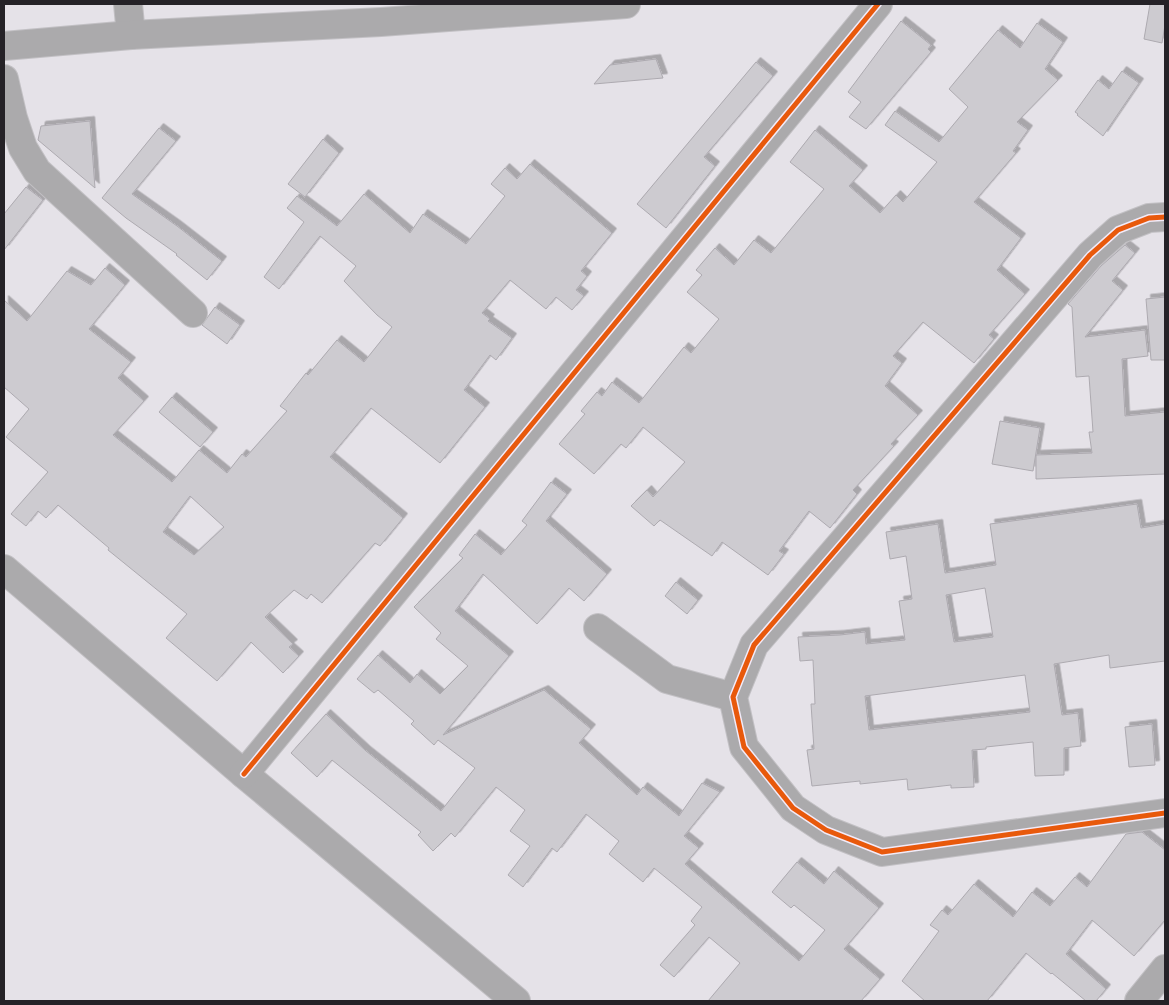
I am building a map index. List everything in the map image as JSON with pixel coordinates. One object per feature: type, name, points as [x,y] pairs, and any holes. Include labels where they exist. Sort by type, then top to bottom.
[{"type":"street","points":[[128,4],[131,35]]},
{"type":"street","points":[[4,46],[381,13],[626,4]]},
{"type":"street","points":[[244,774],[878,4]]},
{"type":"street","points":[[4,79],[13,118],[23,148],[37,171],[193,312]]},
{"type":"street","points":[[1165,216],[1148,218],[1118,230],[1090,255],[754,645],[733,697],[744,747],[793,808],[826,830],[882,852],[1165,813]]},
{"type":"street","points":[[4,570],[244,774],[516,1001]]},
{"type":"street","points":[[598,628],[667,679],[733,697]]},
{"type":"street","points":[[1139,1001],[1165,970]]},
{"type":"building","points":[[1150,4],[1165,4],[1165,25],[1162,43],[1144,39]]},
{"type":"building","points":[[901,21],[931,45],[928,49],[931,52],[866,129],[849,117],[861,102],[848,92]]},
{"type":"building","points":[[1037,23],[1063,42],[1045,69],[1058,80],[1017,122],[1028,130],[1013,151],[1016,153],[974,202],[1021,238],[997,270],[1025,294],[989,335],[994,339],[974,363],[923,322],[893,356],[902,363],[885,386],[918,415],[891,444],[894,446],[853,490],[857,494],[830,528],[809,511],[779,551],[784,554],[768,575],[722,542],[712,556],[660,520],[654,526],[631,506],[647,490],[653,497],[685,462],[643,427],[626,448],[621,444],[594,474],[559,444],[585,414],[581,411],[597,392],[602,396],[612,382],[639,403],[684,347],[691,353],[719,319],[687,292],[702,275],[696,270],[715,248],[734,265],[754,240],[771,253],[824,189],[790,162],[815,130],[863,170],[849,186],[880,213],[896,195],[903,202],[937,162],[885,125],[895,111],[939,142],[968,107],[949,89],[998,30],[1020,48]]},
{"type":"building","points":[[656,59],[663,78],[594,84],[610,65]]},
{"type":"building","points":[[756,62],[773,76],[704,157],[715,166],[666,228],[637,204]]},
{"type":"building","points":[[1122,71],[1139,83],[1103,136],[1075,112],[1098,80],[1109,89]]},
{"type":"building","points":[[90,121],[95,188],[38,140],[41,126]]},
{"type":"building","points":[[159,128],[176,141],[132,194],[222,261],[207,280],[177,254],[126,218],[102,198]]},
{"type":"building","points":[[323,139],[339,153],[305,197],[288,184]]},
{"type":"building","points":[[530,164],[612,233],[581,271],[587,276],[576,290],[584,296],[572,310],[556,297],[546,309],[510,280],[482,313],[490,319],[488,321],[512,338],[496,360],[490,355],[464,390],[485,407],[440,463],[371,408],[330,457],[403,518],[380,546],[375,543],[322,603],[311,594],[307,599],[294,590],[265,617],[293,644],[289,647],[299,656],[283,673],[251,642],[217,681],[166,638],[187,614],[108,550],[109,548],[58,505],[46,518],[38,511],[26,526],[11,514],[48,472],[6,437],[29,409],[4,387],[4,300],[27,321],[67,271],[91,285],[105,268],[125,285],[89,329],[131,362],[118,378],[144,401],[113,435],[172,482],[199,450],[227,473],[242,454],[246,457],[287,411],[280,406],[306,373],[308,375],[337,340],[364,362],[392,327],[377,315],[344,281],[356,266],[320,236],[279,289],[264,277],[304,222],[287,208],[297,196],[337,226],[364,194],[410,233],[423,214],[466,244],[505,196],[491,184],[505,168],[517,179]],"holes":[[[190,496],[224,527],[194,555],[163,532]]]},
{"type":"building","points":[[26,187],[43,200],[4,250],[4,214]]},
{"type":"building","points":[[1125,245],[1135,253],[1112,281],[1123,290],[1085,337],[1145,330],[1148,356],[1122,359],[1125,416],[1165,412],[1165,474],[1036,479],[1036,455],[1092,453],[1089,432],[1093,432],[1089,376],[1076,377],[1072,307],[1068,304],[1101,266]]},
{"type":"building","points":[[1165,297],[1165,360],[1151,360],[1146,299]]},
{"type":"building","points":[[215,307],[240,325],[227,344],[202,325]]},
{"type":"building","points":[[172,397],[213,432],[200,447],[159,412]]},
{"type":"building","points":[[1000,421],[1040,428],[1033,471],[992,464]]},
{"type":"building","points":[[551,482],[567,494],[546,521],[607,574],[584,601],[569,588],[537,624],[483,574],[455,611],[509,656],[443,735],[544,690],[591,729],[579,743],[637,795],[643,787],[679,816],[702,783],[720,792],[684,836],[699,848],[685,864],[799,961],[825,930],[794,905],[791,908],[772,892],[797,862],[824,884],[834,871],[879,908],[844,949],[880,979],[861,1001],[708,1001],[740,963],[709,937],[674,977],[660,965],[695,925],[691,921],[702,907],[654,868],[643,882],[609,854],[619,841],[586,814],[557,852],[552,848],[523,887],[508,875],[530,846],[510,831],[525,810],[496,787],[455,837],[451,833],[433,851],[418,835],[421,832],[332,760],[317,777],[291,753],[326,714],[366,751],[441,811],[475,768],[438,740],[434,745],[411,724],[414,721],[378,690],[374,693],[357,679],[378,655],[410,683],[417,674],[440,694],[468,666],[436,639],[441,633],[414,607],[463,558],[459,555],[475,534],[501,555],[527,525],[522,521]]},
{"type":"building","points":[[1137,504],[1141,528],[1165,524],[1165,661],[1110,668],[1109,655],[1054,664],[1062,715],[1078,713],[1081,746],[1064,748],[1064,775],[1035,776],[1033,742],[972,750],[974,787],[951,788],[951,785],[908,790],[907,779],[860,784],[860,781],[812,786],[807,750],[814,749],[811,704],[815,704],[813,660],[800,661],[798,637],[865,632],[866,644],[905,640],[899,601],[912,599],[906,556],[890,559],[886,532],[938,524],[945,573],[996,565],[990,524]],"holes":[[[985,588],[993,637],[954,642],[946,595]],[[1025,675],[1030,712],[869,730],[865,696]]]},
{"type":"building","points":[[676,582],[698,600],[687,614],[665,596]]},
{"type":"building","points":[[1152,724],[1155,765],[1129,767],[1125,727]]},
{"type":"building","points":[[1142,832],[1165,850],[1165,920],[1134,956],[1092,920],[1066,954],[1106,989],[1096,1001],[1086,1001],[1026,953],[987,1001],[925,1001],[902,981],[939,931],[930,925],[942,910],[948,915],[974,884],[1013,917],[1032,892],[1050,906],[1075,877],[1087,887],[1126,834]]},
{"type":"cycle path","points":[[244,774],[878,4]]},
{"type":"cycle path","points":[[1165,217],[1149,218],[1118,230],[1090,255],[754,645],[733,697],[744,747],[793,808],[826,830],[882,852],[1165,813]]}]
